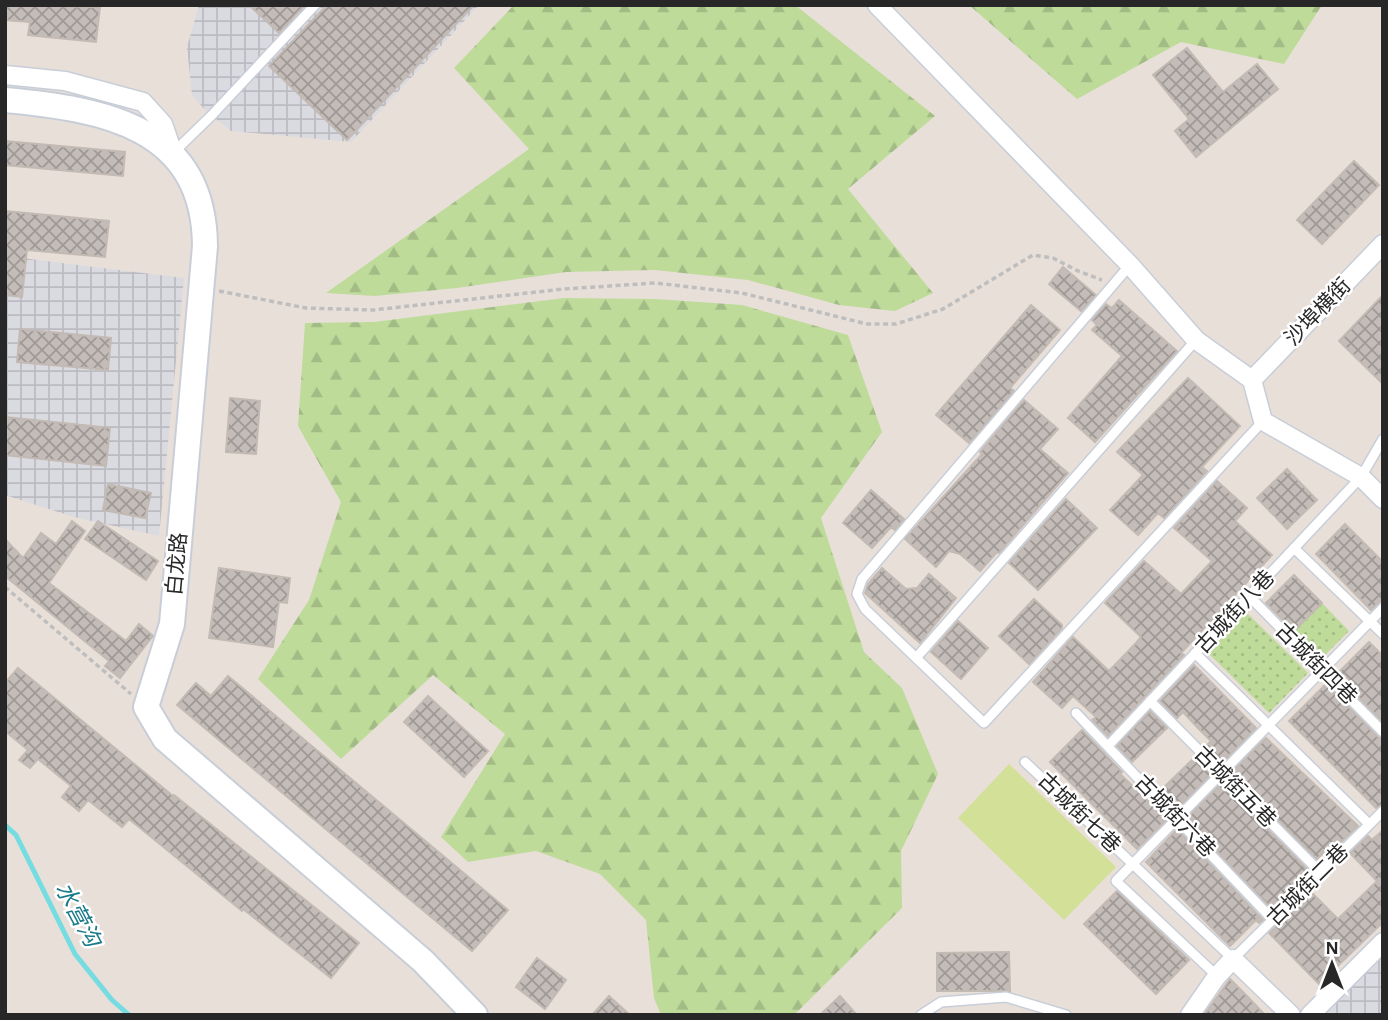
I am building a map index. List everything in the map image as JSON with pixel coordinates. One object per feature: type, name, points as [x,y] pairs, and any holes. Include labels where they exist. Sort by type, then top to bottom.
[{"type":"street","points":[[877,5],[1130,265],[1196,340],[1252,380],[1263,421],[1361,477],[1383,499]]},
{"type":"street","points":[[5,75],[65,81],[142,102],[163,124],[173,153]]},
{"type":"street","name":"白龙路","points":[[5,100],[65,107],[129,125],[155,138],[173,153],[191,179],[202,212],[205,246],[202,288],[172,624],[146,707]]},
{"type":"street","name":"沙埠横街","points":[[1252,380],[1383,244]]},
{"type":"street","points":[[146,707],[165,739],[423,961],[475,1015]]},
{"type":"street","points":[[1310,1015],[1383,942]]},
{"type":"street","points":[[1190,1015],[1217,976],[1233,959],[1291,1015]]},
{"type":"lane","points":[[173,153],[212,116],[315,5]]},
{"type":"lane","points":[[1130,265],[862,579],[857,594],[865,609],[985,723],[1263,421]]},
{"type":"lane","points":[[916,658],[1196,340]]},
{"type":"lane","name":"古城街八巷","points":[[1108,746],[1361,477],[1383,439]]},
{"type":"lane","points":[[1294,548],[1383,634]]},
{"type":"lane","name":"古城街四巷","points":[[1249,596],[1383,732]]},
{"type":"lane","points":[[1132,864],[1383,608]]},
{"type":"lane","points":[[1195,653],[1369,824]]},
{"type":"lane","name":"古城街五巷","points":[[1150,701],[1320,872]]},
{"type":"lane","name":"古城街六巷","points":[[1076,713],[1178,817],[1272,919]]},
{"type":"lane","name":"古城街七巷","points":[[1025,762],[1233,959]]},
{"type":"lane","name":"古城街二巷","points":[[1233,959],[1383,811]]},
{"type":"lane","name":"古城街七巷","points":[[1132,864],[1116,881],[1217,976]]},
{"type":"lane","points":[[921,1015],[942,1002],[1006,997],[1066,1015]]},
{"type":"path","points":[[202,288],[306,308],[373,310],[564,289],[655,283],[742,293],[867,324],[896,324],[943,309],[1033,255],[1053,258],[1078,271],[1114,284]]},
{"type":"path","points":[[5,587],[146,707]]},
{"type":"shaded area","points":[[199,5],[479,5],[351,142],[231,131],[206,111],[192,95],[187,47]]},
{"type":"shaded area","points":[[5,256],[184,278],[159,536],[74,517],[5,495]]},
{"type":"shaded area","points":[[1383,957],[1383,1015],[1320,1015]]},
{"type":"green space","points":[[514,5],[795,5],[935,116],[848,189],[933,293],[895,311],[839,305],[748,280],[655,270],[566,272],[457,288],[375,296],[326,293],[529,149],[454,68]]},
{"type":"green space","points":[[969,5],[1322,5],[1284,64],[1181,42],[1077,99]]},
{"type":"green space","points":[[564,298],[656,299],[742,305],[848,335],[882,432],[821,518],[864,652],[902,688],[938,774],[901,851],[902,908],[794,1015],[661,1015],[654,998],[646,920],[600,874],[536,851],[468,862],[441,837],[505,734],[433,675],[341,759],[258,679],[309,600],[341,502],[298,426],[305,323],[374,322]]},
{"type":"green space","points":[[1322,603],[1349,631],[1320,660],[1293,632]]},
{"type":"green space","points":[[1246,612],[1308,673],[1269,713],[1207,652]]},
{"type":"green space","points":[[1009,764],[1116,867],[1064,920],[958,818]]},
{"type":"building","points":[[5,5],[100,7],[96,42],[28,35],[30,22],[5,20]]},
{"type":"building","points":[[249,5],[301,5],[303,7],[279,33]]},
{"type":"building","points":[[327,5],[474,5],[347,140],[269,66]]},
{"type":"building","points":[[1187,48],[1223,92],[1257,64],[1278,89],[1196,157],[1175,131],[1189,119],[1153,75]]},
{"type":"building","points":[[5,141],[125,152],[123,176],[5,165]]},
{"type":"building","points":[[1354,161],[1379,185],[1322,244],[1297,220]]},
{"type":"building","points":[[5,211],[109,221],[105,257],[27,250],[22,297],[5,295]]},
{"type":"building","points":[[1063,267],[1096,295],[1081,311],[1049,284]]},
{"type":"building","points":[[1383,295],[1383,384],[1339,341]]},
{"type":"building","points":[[1119,300],[1177,351],[1095,442],[1068,418],[1122,356],[1092,330],[1097,325],[1092,320],[1106,304],[1112,308]]},
{"type":"building","points":[[1031,305],[1060,330],[1010,388],[1014,391],[969,443],[936,415]]},
{"type":"building","points":[[20,329],[111,338],[108,370],[17,362]]},
{"type":"building","points":[[1188,378],[1240,426],[1202,467],[1207,471],[1164,518],[1158,513],[1138,535],[1110,510],[1143,475],[1117,452]]},
{"type":"building","points":[[230,398],[260,401],[256,454],[226,452]]},
{"type":"building","points":[[1024,400],[1058,429],[1040,449],[1068,473],[999,553],[997,552],[980,571],[960,554],[949,551],[936,567],[905,539],[982,454],[980,452]]},
{"type":"building","points":[[5,417],[110,428],[106,466],[5,455]]},
{"type":"building","points":[[1287,469],[1317,500],[1287,529],[1257,498]]},
{"type":"building","points":[[1217,481],[1247,508],[1235,521],[1272,555],[1108,736],[1092,720],[1096,717],[1073,696],[1062,708],[1033,682],[1073,637],[1109,671],[1136,643],[1141,637],[1105,603],[1144,561],[1181,594],[1212,561],[1174,528]]},
{"type":"building","points":[[108,484],[151,493],[145,518],[103,510]]},
{"type":"building","points":[[871,490],[904,519],[895,530],[891,527],[872,548],[843,523]]},
{"type":"building","points":[[1066,499],[1097,528],[1038,590],[1009,563]]},
{"type":"building","points":[[72,521],[85,531],[49,583],[126,641],[139,624],[153,636],[120,678],[105,666],[109,661],[5,576],[5,539],[23,558],[41,533],[56,544]]},
{"type":"building","points":[[98,521],[158,561],[146,580],[85,539]]},
{"type":"building","points":[[1345,524],[1383,562],[1383,598],[1371,610],[1316,554]]},
{"type":"building","points":[[219,568],[290,578],[287,603],[279,602],[273,647],[209,638]]},
{"type":"building","points":[[882,568],[906,589],[917,588],[929,574],[956,598],[920,643],[865,593],[868,584]]},
{"type":"building","points":[[1294,575],[1322,603],[1294,631],[1266,603]]},
{"type":"building","points":[[1034,599],[1062,628],[1029,664],[999,636]]},
{"type":"building","points":[[958,621],[988,648],[961,679],[931,652]]},
{"type":"building","points":[[1369,642],[1383,656],[1383,722],[1336,675]]},
{"type":"building","points":[[1194,665],[1256,728],[1222,763],[1205,747],[1211,741],[1183,712],[1177,718],[1160,701]]},
{"type":"building","points":[[18,668],[173,796],[359,943],[331,978],[243,909],[242,911],[129,819],[122,827],[88,800],[79,811],[62,797],[71,786],[38,759],[30,768],[19,760],[28,750],[5,731],[5,683]]},
{"type":"building","points":[[228,676],[508,910],[472,951],[177,705],[196,683],[211,696]]},
{"type":"building","points":[[1326,684],[1383,739],[1383,804],[1376,808],[1289,721]]},
{"type":"building","points":[[428,696],[488,751],[464,777],[404,722]]},
{"type":"building","points":[[1150,711],[1167,728],[1132,762],[1117,746]]},
{"type":"building","points":[[1082,730],[1122,772],[1120,774],[1167,819],[1137,849],[1050,762]]},
{"type":"building","points":[[1266,738],[1358,826],[1340,843],[1337,840],[1317,859],[1231,773]]},
{"type":"building","points":[[1195,757],[1212,773],[1177,809],[1160,791]]},
{"type":"building","points":[[1222,783],[1308,870],[1299,879],[1301,882],[1273,910],[1186,819]]},
{"type":"building","points":[[1177,829],[1263,920],[1259,923],[1256,920],[1230,946],[1146,862]]},
{"type":"building","points":[[1383,830],[1383,922],[1319,984],[1269,933],[1311,892],[1338,919],[1377,881],[1350,853],[1368,836],[1372,840]]},
{"type":"building","points":[[1117,891],[1189,960],[1156,994],[1084,924]]},
{"type":"building","points":[[1009,952],[1010,991],[937,991],[937,953]]},
{"type":"building","points":[[537,958],[566,980],[545,1009],[516,987]]},
{"type":"building","points":[[1230,979],[1247,996],[1265,1015],[1204,1015]]},
{"type":"building","points":[[609,996],[630,1015],[592,1015]]},
{"type":"building","points":[[840,996],[857,1015],[820,1015]]},
{"type":"waterway","name":"水营沟","points":[[5,825],[16,835],[75,954],[112,1000],[129,1015]]}]
